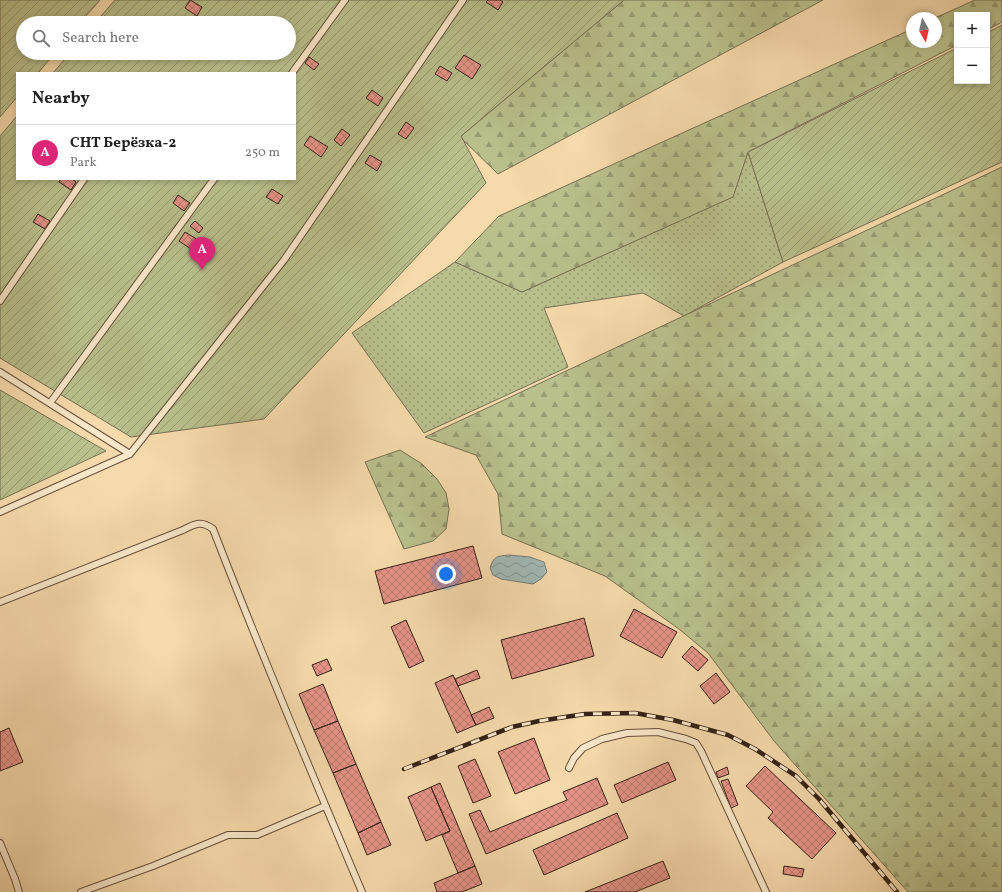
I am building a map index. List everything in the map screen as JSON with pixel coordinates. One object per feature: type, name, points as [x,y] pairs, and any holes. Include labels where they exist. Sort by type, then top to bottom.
[{"type":"lane","points":[[293,72],[345,0]]},
{"type":"lane","points":[[0,512],[130,454],[284,260],[464,0]]},
{"type":"lane","points":[[0,301],[83,180]]},
{"type":"lane","points":[[50,403],[213,180]]},
{"type":"lane","points":[[0,372],[130,454]]},
{"type":"lane","points":[[0,602],[196,524],[207,524],[213,529],[244,609],[362,892]]},
{"type":"lane","points":[[569,768],[574,758],[583,748],[602,739],[627,733],[658,732],[696,743],[766,892]]},
{"type":"lane","points":[[716,795],[724,801]]},
{"type":"lane","points":[[81,892],[153,866],[228,835],[257,835],[325,806]]},
{"type":"lane","points":[[0,843],[19,892]]},
{"type":"green space","points":[[0,0],[100,0],[86,16],[16,16],[16,60],[49,60],[39,72],[16,72],[16,98],[0,117]]},
{"type":"green space","points":[[115,0],[624,0],[461,136],[486,183],[264,419],[131,437],[0,358],[0,136],[16,117],[16,180],[296,180],[296,72],[54,72],[64,60],[296,60],[296,16],[101,16]]},
{"type":"green space","points":[[624,0],[823,0],[498,174],[460,137]]},
{"type":"green space","points":[[975,0],[1002,0],[1002,22],[990,28],[990,12],[954,12],[954,47],[748,152],[733,197],[522,292],[455,262],[499,216],[906,32],[906,48],[942,48],[942,15]]},
{"type":"green space","points":[[1002,25],[1002,162],[783,262],[748,152],[954,49],[954,84],[990,84],[990,31]]},
{"type":"green space","points":[[748,152],[783,262],[684,316],[643,293],[544,308],[568,367],[424,433],[352,333],[455,262],[522,292],[732,197]]},
{"type":"green space","points":[[1002,167],[1002,892],[908,892],[774,741],[708,653],[679,629],[605,576],[502,534],[498,494],[476,455],[425,437]]},
{"type":"green space","points":[[0,390],[106,451],[0,500]]},
{"type":"green space","points":[[400,450],[422,464],[437,479],[446,493],[449,509],[446,529],[433,541],[404,549],[365,462]]},
{"type":"water","points":[[509,555],[530,557],[544,562],[547,572],[541,579],[533,584],[501,579],[493,575],[490,568],[496,557]]},
{"type":"building","points":[[190,0],[202,7],[197,16],[185,8]]},
{"type":"building","points":[[488,0],[500,0],[503,2],[498,10],[486,2]]},
{"type":"building","points":[[464,55],[481,65],[472,79],[455,68]]},
{"type":"building","points":[[309,57],[319,64],[314,70],[305,63]]},
{"type":"building","points":[[440,66],[452,73],[447,81],[435,74]]},
{"type":"building","points":[[372,90],[383,98],[378,106],[366,98]]},
{"type":"building","points":[[406,122],[414,128],[406,139],[398,134]]},
{"type":"building","points":[[342,129],[350,135],[341,146],[334,140]]},
{"type":"building","points":[[310,136],[328,147],[321,157],[304,145]]},
{"type":"building","points":[[370,155],[382,162],[377,171],[365,163]]},
{"type":"building","points":[[60,180],[73,180],[76,182],[71,190],[59,182]]},
{"type":"building","points":[[272,189],[283,196],[278,204],[266,197]]},
{"type":"building","points":[[178,195],[190,203],[184,211],[173,203]]},
{"type":"building","points":[[38,214],[50,221],[45,229],[33,222]]},
{"type":"building","points":[[195,221],[203,228],[199,233],[190,226]]},
{"type":"building","points":[[185,232],[203,243],[197,253],[179,241]]},
{"type":"building","points":[[473,546],[482,578],[384,604],[375,571]]},
{"type":"building","points":[[634,609],[677,632],[662,658],[620,636]]},
{"type":"building","points":[[584,618],[594,656],[512,679],[501,640]]},
{"type":"building","points":[[406,620],[424,661],[409,668],[391,627]]},
{"type":"building","points":[[692,646],[708,660],[698,671],[682,657]]},
{"type":"building","points":[[327,659],[332,670],[317,676],[312,665]]},
{"type":"building","points":[[477,670],[480,678],[458,686],[455,679]]},
{"type":"building","points":[[716,673],[730,692],[714,704],[700,686]]},
{"type":"building","points":[[453,675],[476,725],[457,733],[435,683]]},
{"type":"building","points":[[323,684],[338,721],[314,730],[299,694]]},
{"type":"building","points":[[489,707],[494,718],[476,725],[471,715]]},
{"type":"building","points":[[338,721],[356,764],[333,773],[314,730]]},
{"type":"building","points":[[9,728],[23,762],[0,771],[0,732]]},
{"type":"building","points":[[534,738],[550,780],[515,794],[498,752]]},
{"type":"building","points":[[475,759],[491,796],[473,803],[458,766]]},
{"type":"building","points":[[668,762],[676,780],[622,803],[614,785]]},
{"type":"building","points":[[356,764],[381,822],[358,833],[333,773]]},
{"type":"building","points":[[765,766],[836,833],[812,859],[768,818],[773,812],[746,786]]},
{"type":"building","points":[[727,767],[729,774],[718,778],[716,772]]},
{"type":"building","points":[[597,778],[608,804],[486,854],[469,814],[480,810],[490,832],[567,800],[563,792]]},
{"type":"building","points":[[728,779],[738,805],[731,808],[721,781]]},
{"type":"building","points":[[440,783],[475,866],[458,873],[442,835],[450,831],[431,787]]},
{"type":"building","points":[[431,787],[450,831],[426,841],[408,797]]},
{"type":"building","points":[[617,813],[628,838],[544,875],[533,850]]},
{"type":"building","points":[[381,822],[391,845],[367,855],[358,833]]},
{"type":"building","points":[[663,861],[670,878],[635,892],[585,892]]},
{"type":"building","points":[[475,866],[482,884],[462,892],[437,892],[434,883]]},
{"type":"building","points":[[784,866],[804,869],[802,877],[783,874]]},
{"type":"railway","points":[[404,769],[512,727],[539,721],[585,714],[635,713],[673,720],[728,735],[755,749],[796,776],[819,799],[897,892]]},
{"type":"place","name":"СНТ Берёзка-2","points":[[202,270]]}]
